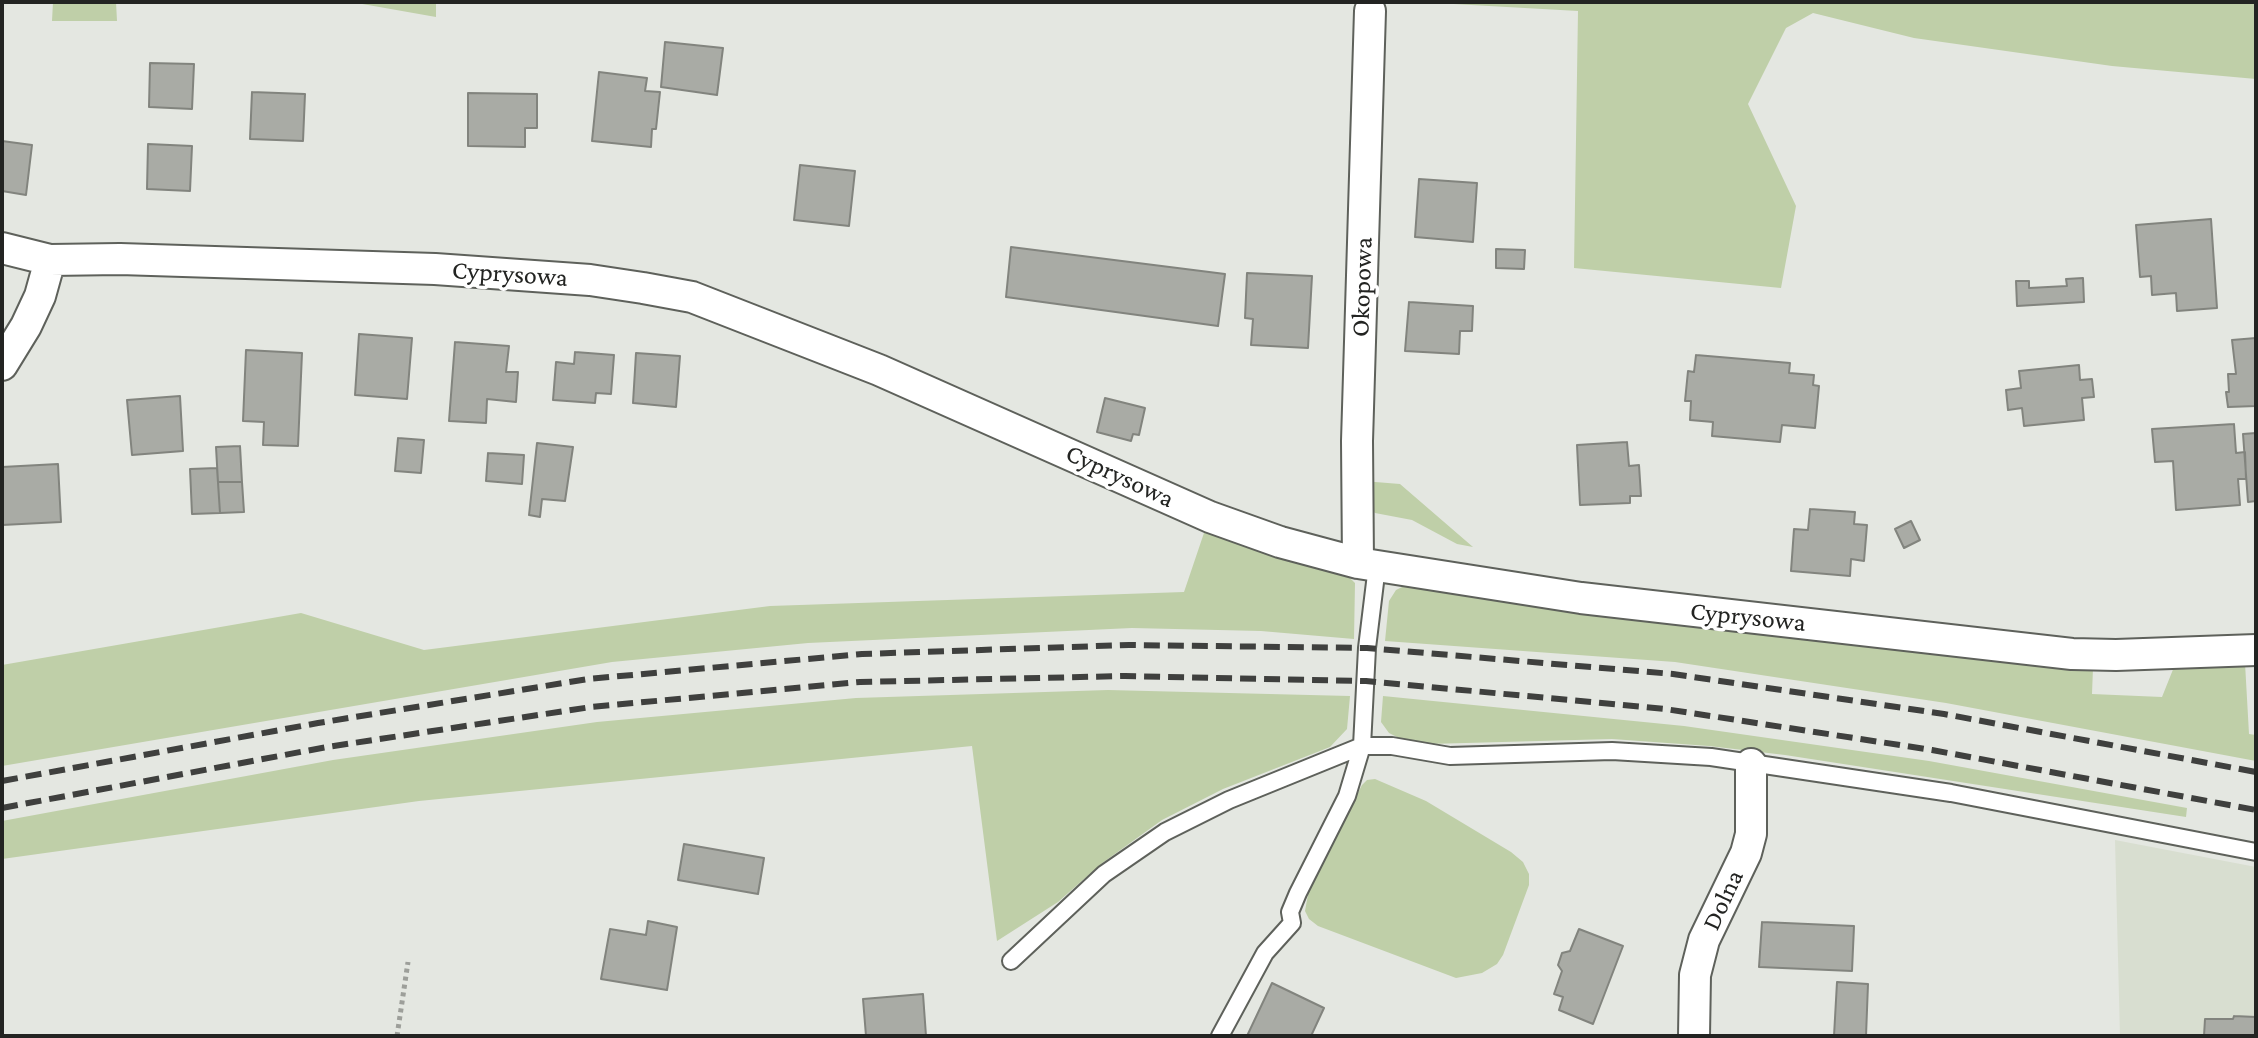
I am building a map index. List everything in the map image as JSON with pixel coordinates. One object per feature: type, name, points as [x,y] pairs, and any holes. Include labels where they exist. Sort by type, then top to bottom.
[{"type":"street","name":"Okopowa","points":[[1367,564],[1357,441],[1370,11]]},
{"type":"street","name":"Cyprysowa","points":[[2,248],[50,260],[120,259],[435,269],[590,280],[692,297],[879,370],[1210,517],[1280,542],[1367,564],[1581,598],[2072,654],[2256,650]]},
{"type":"street","points":[[2,365],[40,296],[50,260]]},
{"type":"street","name":"Dolna","points":[[1694,1036],[1695,975],[1704,940],[1746,853],[1751,834],[1751,764]]},
{"type":"lane","points":[[1220,1036],[1265,953],[1292,923],[1290,912],[1298,893],[1347,796],[1362,746],[1367,564]]},
{"type":"lane","points":[[1011,961],[1104,874],[1165,832],[1229,800],[1362,746],[1392,746],[1450,756],[1612,751],[1711,757],[1951,793],[2256,852]]},
{"type":"path","points":[[397,1036],[408,962]]},
{"type":"shaded area","points":[[2115,840],[2256,867],[2256,1036],[2120,1036]]},
{"type":"green space","points":[[53,2],[116,2],[117,21],[52,21]]},
{"type":"green space","points":[[351,2],[436,2],[436,17]]},
{"type":"green space","points":[[1418,2],[2256,2],[2256,79],[2112,66],[1914,38],[1813,13],[1786,28],[1748,104],[1796,206],[1781,288],[1574,268],[1578,11]]},
{"type":"green space","points":[[1363,481],[1400,484],[1473,547],[1457,544],[1412,520],[1375,513],[1367,506]]},
{"type":"green space","points":[[1205,530],[1346,574],[1355,583],[1354,639],[1261,631],[1132,628],[808,643],[612,662],[2,766],[2,665],[301,613],[424,650],[770,606],[1184,592]]},
{"type":"green space","points":[[1406,585],[1582,614],[2093,668],[2092,694],[2162,697],[2174,667],[2245,663],[2249,734],[2256,735],[2256,761],[1946,703],[1675,662],[1385,641],[1389,601],[1396,590]]},
{"type":"green space","points":[[1108,690],[1350,696],[1347,729],[1330,747],[1223,789],[1162,820],[1101,864],[1058,902],[997,941],[972,746],[419,801],[2,859],[2,821],[333,760],[597,722],[856,698]]},
{"type":"green space","points":[[1383,696],[1684,726],[1929,761],[2187,808],[2186,817],[1709,746],[1612,739],[1429,744],[1405,741],[1389,733],[1381,722]]},
{"type":"green space","points":[[1375,779],[1426,801],[1523,862],[1529,874],[1529,885],[1497,964],[1482,973],[1456,978],[1318,926],[1309,919],[1305,911],[1309,889],[1362,785],[1367,780]]},
{"type":"building","points":[[665,42],[723,48],[717,95],[661,87]]},
{"type":"building","points":[[150,63],[194,64],[192,109],[149,107]]},
{"type":"building","points":[[599,72],[647,78],[645,91],[660,92],[651,147],[592,141]]},
{"type":"building","points":[[252,92],[305,94],[303,141],[250,139]]},
{"type":"building","points":[[468,93],[537,94],[537,128],[525,128],[525,147],[468,146]]},
{"type":"building","points":[[2,141],[32,145],[26,195],[2,191]]},
{"type":"building","points":[[148,144],[192,146],[190,191],[147,189]]},
{"type":"building","points":[[800,165],[855,171],[849,226],[794,220]]},
{"type":"building","points":[[1419,179],[1477,183],[1473,242],[1415,237]]},
{"type":"building","points":[[2211,219],[2217,308],[2177,311],[2176,293],[2152,295],[2151,276],[2140,277],[2136,225]]},
{"type":"building","points":[[1011,247],[1225,274],[1218,326],[1006,297]]},
{"type":"building","points":[[1496,249],[1525,250],[1524,269],[1496,268]]},
{"type":"building","points":[[1247,273],[1312,276],[1308,348],[1251,345],[1253,319],[1245,318]]},
{"type":"building","points":[[2083,278],[2084,302],[2017,306],[2016,281],[2029,281],[2029,288],[2067,286],[2066,279]]},
{"type":"building","points":[[1409,302],[1473,306],[1472,331],[1460,331],[1459,354],[1405,351]]},
{"type":"building","points":[[359,334],[412,338],[407,399],[355,395]]},
{"type":"building","points":[[2256,338],[2256,406],[2228,407],[2228,374],[2236,374],[2232,340]]},
{"type":"building","points":[[455,342],[509,346],[506,372],[518,372],[516,402],[487,399],[486,423],[449,421]]},
{"type":"building","points":[[246,350],[302,353],[298,446],[263,445],[264,422],[243,421]]},
{"type":"building","points":[[575,352],[614,355],[611,394],[596,393],[595,403],[553,400],[556,362],[574,364]]},
{"type":"building","points":[[636,353],[680,356],[676,407],[633,403]]},
{"type":"building","points":[[1696,355],[1790,363],[1789,373],[1814,375],[1813,385],[1819,386],[1815,428],[1782,425],[1780,442],[1712,436],[1713,422],[1690,420],[1691,401],[1685,401],[1688,371],[1694,372]]},
{"type":"building","points":[[2079,365],[2080,380],[2092,379],[2094,397],[2082,398],[2084,420],[2024,426],[2022,408],[2008,410],[2006,390],[2021,388],[2019,371]]},
{"type":"building","points":[[180,396],[183,451],[132,455],[127,400]]},
{"type":"building","points":[[1105,398],[1145,408],[1139,435],[1133,434],[1131,441],[1097,432]]},
{"type":"building","points":[[2234,424],[2236,453],[2245,452],[2246,479],[2238,479],[2240,505],[2176,510],[2173,461],[2155,462],[2152,429]]},
{"type":"building","points":[[2256,433],[2256,501],[2248,502],[2243,434]]},
{"type":"building","points":[[398,438],[424,440],[421,473],[395,471]]},
{"type":"building","points":[[1627,442],[1629,466],[1639,465],[1641,496],[1630,496],[1630,503],[1580,505],[1577,445]]},
{"type":"building","points":[[537,443],[573,447],[565,501],[542,499],[540,517],[529,515]]},
{"type":"building","points":[[240,446],[242,482],[218,482],[216,447]]},
{"type":"building","points":[[488,453],[524,455],[522,484],[486,481]]},
{"type":"building","points":[[58,464],[61,522],[2,525],[2,467]]},
{"type":"building","points":[[217,468],[220,513],[192,514],[190,469]]},
{"type":"building","points":[[218,482],[242,482],[244,512],[220,513]]},
{"type":"building","points":[[1810,509],[1855,512],[1854,524],[1867,525],[1864,561],[1851,559],[1850,576],[1791,571],[1794,529],[1808,530]]},
{"type":"building","points":[[1911,521],[1920,540],[1904,548],[1895,529]]},
{"type":"building","points":[[684,844],[764,858],[758,894],[678,880]]},
{"type":"building","points":[[648,921],[677,927],[667,990],[601,979],[610,929],[646,935]]},
{"type":"building","points":[[1762,922],[1854,926],[1852,971],[1759,967]]},
{"type":"building","points":[[1579,929],[1623,946],[1593,1024],[1559,1010],[1563,997],[1554,994],[1562,971],[1558,965],[1562,953],[1570,951]]},
{"type":"building","points":[[1837,982],[1868,984],[1866,1036],[1834,1036]]},
{"type":"building","points":[[1272,983],[1324,1008],[1311,1036],[1247,1036]]},
{"type":"building","points":[[923,994],[926,1036],[866,1036],[863,999]]},
{"type":"building","points":[[2234,1016],[2256,1017],[2256,1036],[2204,1036],[2205,1019],[2233,1019]]},
{"type":"railway","points":[[2,781],[318,723],[588,679],[862,654],[1129,645],[1367,648],[1673,674],[1944,714],[2256,772]]},
{"type":"railway","points":[[2,808],[327,747],[591,707],[860,682],[1125,676],[1366,681],[1665,709],[1932,750],[2256,810]]}]
